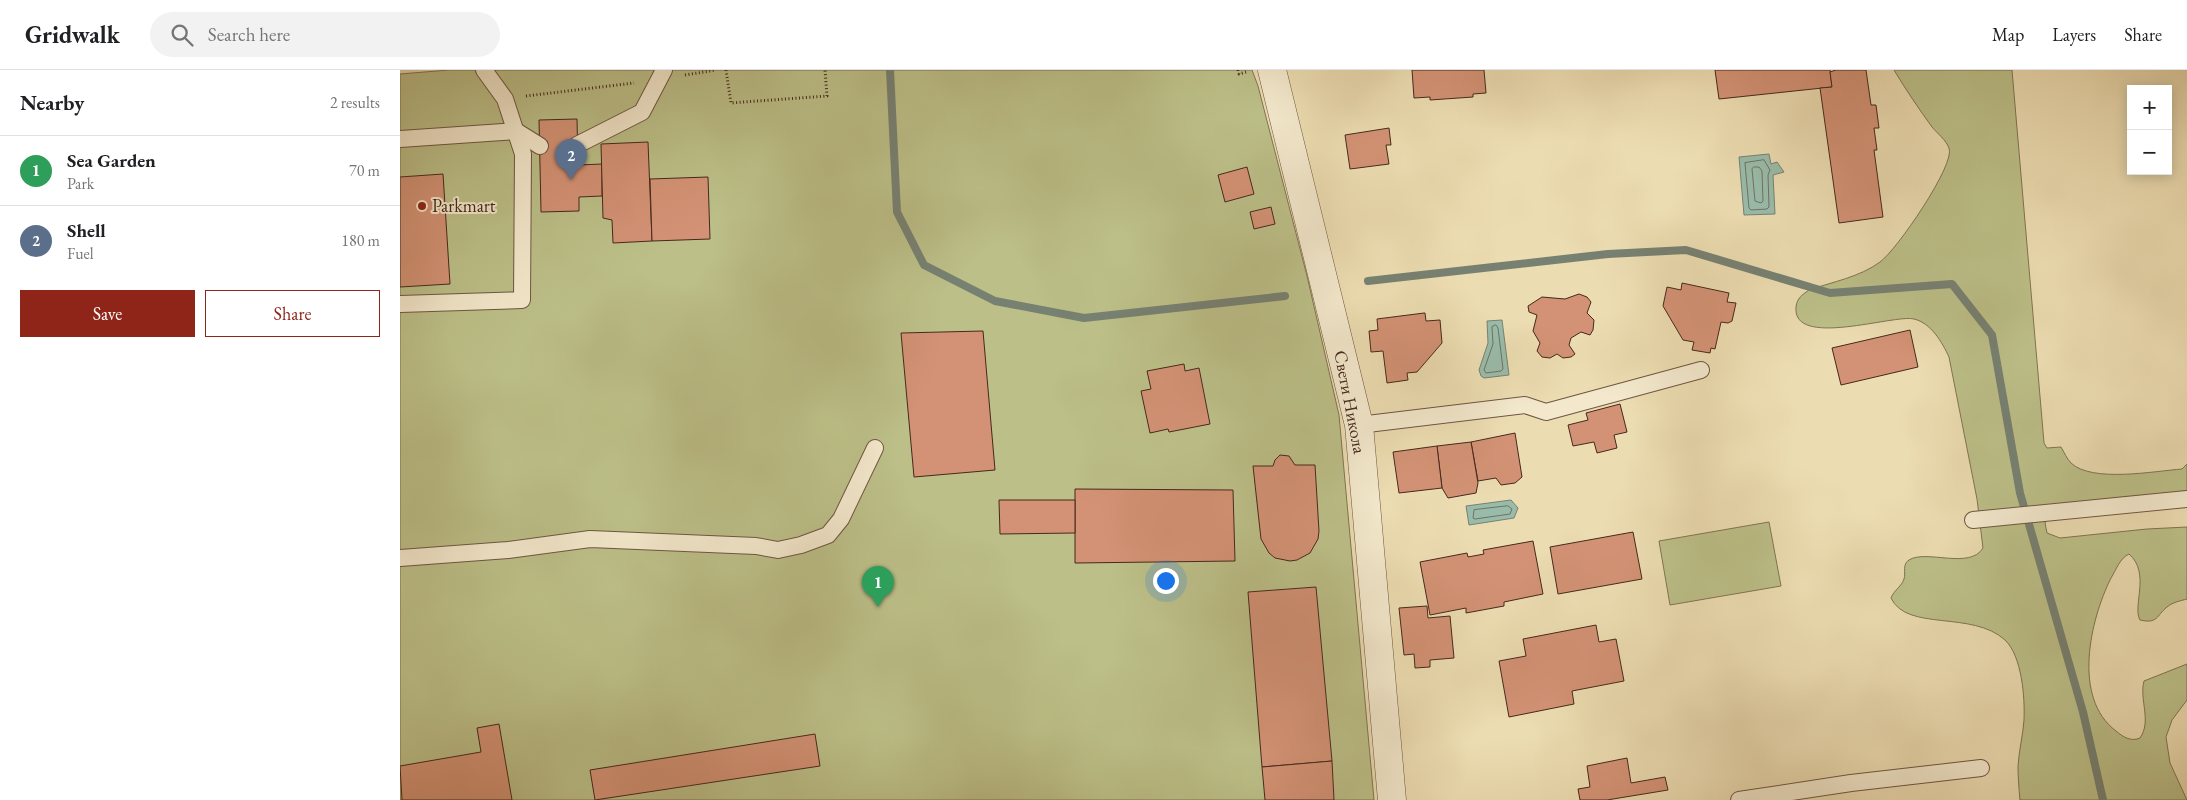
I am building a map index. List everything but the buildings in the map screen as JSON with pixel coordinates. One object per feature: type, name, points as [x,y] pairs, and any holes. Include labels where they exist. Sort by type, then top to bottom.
[{"type":"street","name":"Свети Никола","points":[[1272,70],[1359,426],[1392,800]]},
{"type":"lane","points":[[400,304],[522,300],[523,154],[506,99],[484,70]]},
{"type":"lane","points":[[577,145],[642,112],[662,75]]},
{"type":"lane","points":[[400,139],[516,131],[540,146]]},
{"type":"lane","points":[[1359,426],[1525,405],[1546,412],[1701,370]]},
{"type":"lane","points":[[400,558],[508,550],[590,540],[756,546],[778,550],[801,545],[828,535],[841,519],[875,448]]},
{"type":"lane","points":[[1973,520],[2187,499]]},
{"type":"lane","points":[[1740,800],[1813,794],[1981,768]]},
{"type":"path","points":[[506,99],[662,75],[716,70]]},
{"type":"path","points":[[726,70],[731,103],[827,96],[825,70]]},
{"type":"green space","points":[[449,70],[1252,70],[1258,86],[1307,276],[1339,415],[1374,800],[400,800],[400,74]]},
{"type":"green space","points":[[1894,70],[2012,70],[2044,443],[2047,448],[2061,447],[2071,463],[2093,473],[2141,473],[2182,469],[2187,464],[2187,501],[2051,512],[2045,523],[2047,533],[2060,538],[2187,527],[2187,599],[2169,605],[2154,620],[2140,620],[2138,614],[2139,570],[2129,554],[2121,561],[2103,595],[2092,636],[2089,658],[2090,679],[2094,699],[2102,717],[2119,733],[2133,739],[2140,738],[2145,725],[2144,681],[2187,664],[2187,700],[2172,720],[2166,737],[2170,763],[2187,800],[2020,800],[2018,766],[2024,720],[2024,700],[2019,667],[2011,647],[2005,640],[1991,631],[1976,626],[1911,615],[1899,608],[1891,598],[1905,577],[1905,566],[1909,560],[1917,557],[1968,558],[1977,554],[1983,548],[1977,499],[1949,357],[1931,329],[1914,319],[1826,328],[1810,326],[1799,319],[1796,307],[1802,295],[1809,290],[1864,272],[1888,255],[1923,207],[1949,157],[1948,145],[1932,127]]},
{"type":"green space","points":[[1769,522],[1781,586],[1670,605],[1659,541]]},
{"type":"water","points":[[1769,154],[1771,164],[1777,162],[1784,172],[1773,175],[1775,214],[1744,215],[1739,157]]},
{"type":"water","points":[[1502,320],[1509,375],[1484,378],[1479,370],[1488,343],[1487,321]]},
{"type":"water","points":[[1511,500],[1518,508],[1514,518],[1469,525],[1466,506]]},
{"type":"waterway","points":[[890,70],[897,212],[924,265],[995,301],[1084,318],[1285,296]]},
{"type":"waterway","points":[[1368,281],[1608,254],[1686,250],[1830,293],[1952,284],[1992,335],[2020,493],[2083,712],[2103,800]]},
{"type":"place","name":"Shell","points":[[571,180]]},
{"type":"place","name":"Parkmart","points":[[422,206]]},
{"type":"place","name":"Sea Garden","points":[[878,607]]}]
